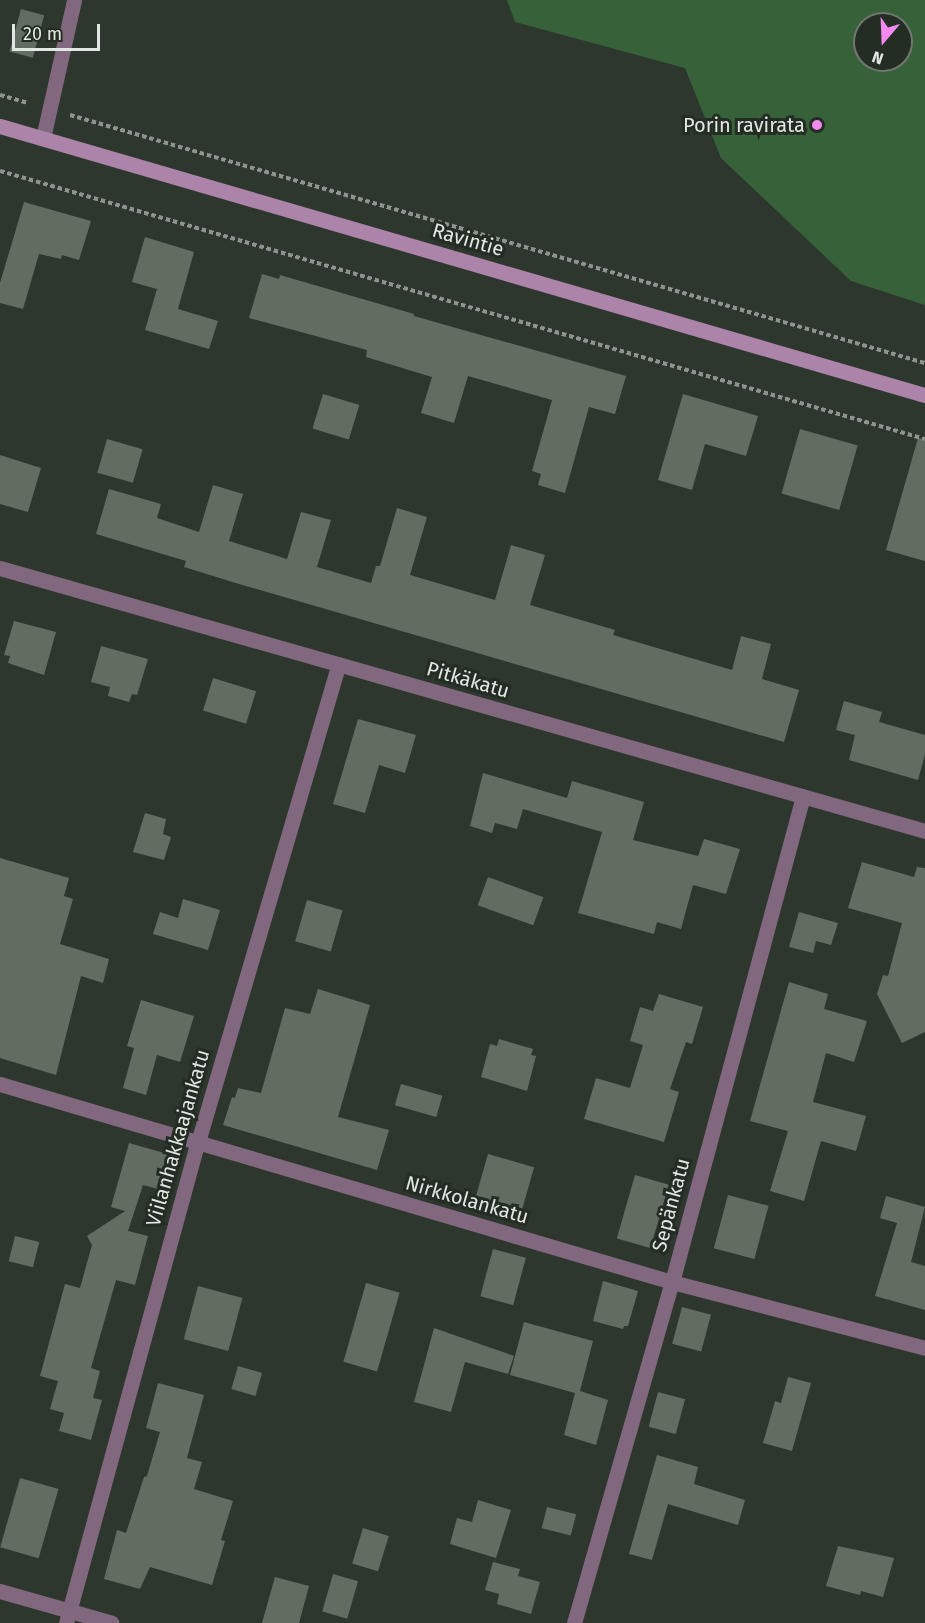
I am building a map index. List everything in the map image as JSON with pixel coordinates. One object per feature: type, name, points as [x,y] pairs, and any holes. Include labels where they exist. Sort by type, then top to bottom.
[{"type":"main road","name":"Ravintie","points":[[0,126],[925,395]]},
{"type":"street","points":[[43,138],[74,0]]},
{"type":"street","name":"Pitkäkatu","points":[[0,568],[338,666],[925,831]]},
{"type":"street","name":"Viilanhakkaajankatu","points":[[68,1617],[198,1142],[338,666]]},
{"type":"street","name":"Sepänkatu","points":[[574,1623],[672,1282],[803,796]]},
{"type":"street","name":"Nirkkolankatu","points":[[0,1084],[672,1282],[925,1348]]},
{"type":"street","points":[[0,1591],[68,1617],[112,1623]]},
{"type":"path","points":[[0,95],[925,363]]},
{"type":"path","points":[[0,171],[925,439]]},
{"type":"green space","name":"Porin ravirata","points":[[507,0],[925,0],[925,305],[851,281],[721,158],[685,68],[515,22]]},
{"type":"building","points":[[21,9],[44,15],[33,58],[10,52]]},
{"type":"building","points":[[24,202],[91,221],[79,260],[62,255],[61,259],[39,254],[23,309],[0,303],[0,283]]},
{"type":"building","points":[[145,237],[194,252],[178,309],[218,321],[209,349],[145,330],[157,289],[132,282]]},
{"type":"building","points":[[262,274],[279,279],[280,275],[414,314],[414,316],[626,376],[615,414],[589,407],[565,493],[538,485],[541,474],[532,471],[552,400],[468,376],[454,423],[421,413],[432,377],[366,357],[367,350],[249,318]]},
{"type":"building","points":[[323,394],[359,405],[349,440],[312,428]]},
{"type":"building","points":[[683,394],[758,416],[746,456],[705,444],[692,490],[658,480]]},
{"type":"building","points":[[800,429],[858,446],[839,510],[782,493]]},
{"type":"building","points":[[918,438],[925,439],[925,561],[886,550]]},
{"type":"building","points":[[107,439],[143,449],[133,483],[97,473]]},
{"type":"building","points":[[0,455],[41,468],[28,512],[0,504]]},
{"type":"building","points":[[213,485],[243,494],[229,541],[287,559],[301,512],[331,520],[317,567],[371,583],[376,566],[380,566],[397,508],[427,517],[410,575],[495,600],[511,545],[545,555],[530,605],[615,630],[613,635],[732,670],[741,636],[771,644],[762,679],[799,690],[784,742],[239,584],[184,567],[186,561],[96,534],[109,489],[161,504],[157,518],[199,532]]},
{"type":"building","points":[[14,621],[56,632],[44,675],[8,663],[10,656],[4,655]]},
{"type":"building","points":[[101,646],[148,659],[137,695],[132,694],[129,702],[108,696],[110,687],[91,682]]},
{"type":"building","points":[[213,678],[256,691],[246,724],[203,711]]},
{"type":"building","points":[[844,701],[882,712],[879,722],[925,735],[925,754],[918,780],[849,760],[855,735],[836,730]]},
{"type":"building","points":[[358,719],[416,735],[405,773],[379,765],[365,813],[333,804]]},
{"type":"building","points":[[483,773],[567,798],[572,781],[644,802],[633,840],[698,856],[704,839],[740,849],[726,894],[693,885],[681,929],[657,922],[654,934],[578,913],[602,832],[523,809],[517,829],[495,823],[492,833],[470,826]]},
{"type":"building","points":[[145,813],[166,819],[163,834],[171,837],[164,860],[133,852]]},
{"type":"building","points":[[0,858],[69,878],[64,896],[73,899],[60,944],[109,959],[103,983],[81,976],[56,1075],[0,1058]]},
{"type":"building","points":[[862,862],[914,877],[917,867],[925,868],[925,1032],[902,1043],[877,994],[883,975],[888,976],[902,923],[848,908]]},
{"type":"building","points":[[488,877],[543,897],[533,925],[478,905]]},
{"type":"building","points":[[183,899],[220,910],[208,950],[153,934],[160,912],[178,918]]},
{"type":"building","points":[[307,900],[343,910],[331,952],[295,941]]},
{"type":"building","points":[[799,912],[838,923],[831,945],[816,941],[813,953],[789,947]]},
{"type":"building","points":[[789,982],[828,994],[824,1009],[867,1021],[854,1062],[826,1053],[813,1102],[866,1116],[856,1151],[821,1141],[804,1201],[770,1191],[788,1131],[750,1121]]},
{"type":"building","points":[[318,989],[370,1005],[338,1117],[389,1130],[377,1170],[223,1125],[232,1097],[235,1098],[238,1088],[261,1093],[285,1008],[310,1014]]},
{"type":"building","points":[[659,994],[703,1007],[692,1044],[686,1042],[670,1089],[679,1092],[664,1142],[584,1119],[596,1078],[630,1088],[643,1045],[630,1041],[640,1007],[653,1011]]},
{"type":"building","points":[[141,1000],[194,1016],[180,1062],[157,1055],[146,1095],[123,1088],[134,1048],[127,1046]]},
{"type":"building","points":[[499,1039],[533,1049],[531,1055],[536,1056],[527,1091],[481,1077],[490,1044],[497,1046]]},
{"type":"building","points":[[401,1084],[442,1096],[436,1117],[395,1105]]},
{"type":"building","points":[[129,1143],[171,1155],[162,1190],[143,1185],[128,1231],[148,1236],[135,1285],[116,1280],[91,1368],[100,1371],[93,1398],[102,1400],[91,1440],[59,1431],[64,1413],[50,1409],[58,1381],[40,1376],[65,1284],[80,1288],[92,1245],[87,1236],[125,1211],[111,1207]]},
{"type":"building","points":[[488,1154],[534,1167],[521,1211],[475,1198]]},
{"type":"building","points":[[635,1175],[669,1185],[650,1248],[617,1238]]},
{"type":"building","points":[[728,1195],[769,1206],[754,1259],[714,1248]]},
{"type":"building","points":[[886,1196],[925,1207],[911,1262],[925,1266],[925,1310],[875,1296],[897,1223],[880,1218]]},
{"type":"building","points":[[15,1236],[39,1242],[33,1267],[9,1261]]},
{"type":"building","points":[[493,1249],[526,1258],[513,1305],[480,1296]]},
{"type":"building","points":[[603,1281],[638,1291],[628,1326],[624,1326],[623,1329],[593,1321]]},
{"type":"building","points":[[366,1283],[400,1293],[377,1371],[343,1362]]},
{"type":"building","points":[[198,1286],[242,1298],[228,1351],[184,1339]]},
{"type":"building","points":[[682,1307],[711,1315],[701,1351],[672,1344]]},
{"type":"building","points":[[524,1322],[593,1341],[580,1391],[608,1400],[596,1445],[564,1435],[575,1393],[510,1375]]},
{"type":"building","points":[[434,1328],[514,1356],[508,1374],[465,1362],[451,1412],[414,1402]]},
{"type":"building","points":[[238,1366],[262,1373],[255,1396],[231,1389]]},
{"type":"building","points":[[788,1377],[811,1383],[792,1451],[763,1443],[775,1401],[781,1403]]},
{"type":"building","points":[[158,1383],[204,1395],[187,1458],[202,1462],[194,1489],[233,1501],[221,1540],[225,1541],[212,1585],[150,1567],[140,1589],[104,1579],[117,1530],[126,1533],[160,1432],[146,1428]]},
{"type":"building","points":[[658,1392],[685,1399],[676,1434],[649,1427]]},
{"type":"building","points":[[657,1455],[698,1467],[694,1484],[745,1500],[738,1525],[668,1504],[652,1560],[629,1554]]},
{"type":"building","points":[[20,1478],[58,1489],[39,1558],[0,1547]]},
{"type":"building","points":[[478,1500],[511,1510],[496,1558],[450,1544],[457,1518],[472,1522]]},
{"type":"building","points":[[547,1507],[576,1514],[571,1536],[542,1528]]},
{"type":"building","points":[[363,1528],[389,1536],[378,1571],[352,1563]]},
{"type":"building","points":[[838,1546],[894,1558],[883,1597],[861,1591],[860,1595],[826,1586]]},
{"type":"building","points":[[493,1562],[520,1569],[518,1576],[540,1582],[531,1614],[497,1604],[499,1594],[485,1590]]},
{"type":"building","points":[[333,1574],[358,1581],[347,1619],[322,1611]]},
{"type":"building","points":[[275,1577],[309,1586],[299,1623],[262,1623]]},
{"type":"place","name":"Porin ravirata","points":[[817,125]]}]
